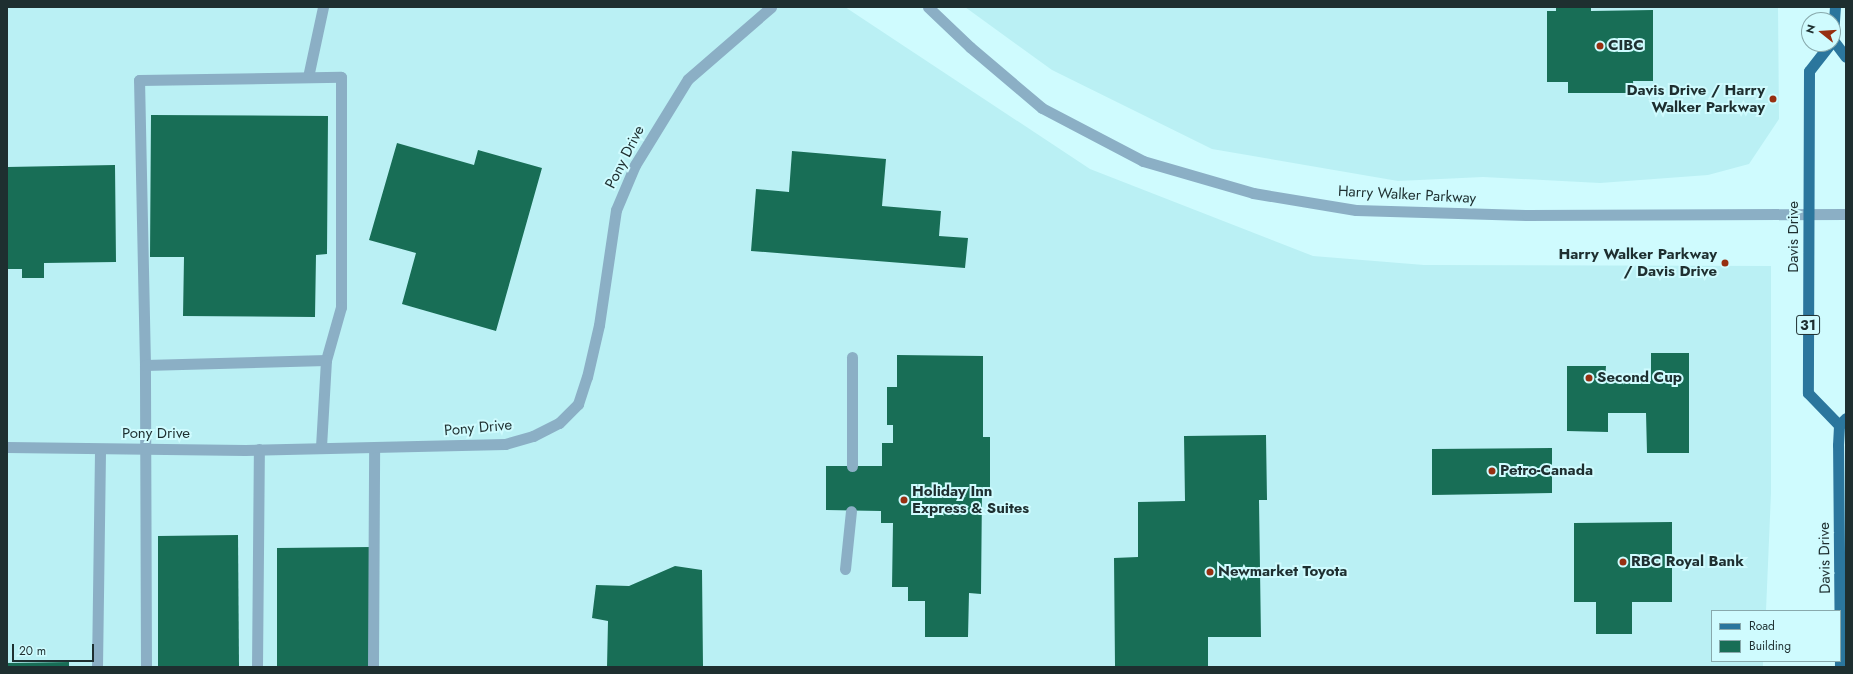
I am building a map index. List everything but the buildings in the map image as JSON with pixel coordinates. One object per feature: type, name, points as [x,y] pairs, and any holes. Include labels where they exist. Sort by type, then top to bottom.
[{"type":"main road","name":"Davis Drive","points":[[1824,52],[1810,71],[1808,393],[1842,422],[1840,610]]},
{"type":"street","points":[[308,77],[323,7]]},
{"type":"street","name":"Pony Drive","points":[[7,447],[100,449],[259,449],[374,448],[505,444],[533,436],[559,423],[578,404],[599,325],[616,210],[635,165],[688,79],[771,7]]},
{"type":"street","name":"Harry Walker Parkway","points":[[928,7],[970,48],[1042,108],[1143,161],[1253,193],[1364,210],[1527,215],[1846,214]]},
{"type":"street","points":[[146,667],[146,449],[139,80],[340,77],[341,307],[326,360],[321,448]]},
{"type":"street","points":[[852,357],[852,466]]},
{"type":"street","points":[[144,365],[326,360]]},
{"type":"street","points":[[373,667],[374,448]]},
{"type":"street","points":[[97,667],[100,449]]},
{"type":"street","points":[[257,667],[259,449]]},
{"type":"street","points":[[845,569],[851,511]]},
{"type":"shaded area","points":[[7,7],[845,7],[1090,169],[1313,256],[1424,265],[1771,266],[1771,493],[1766,610],[1711,610],[1711,662],[1763,662],[1763,667],[7,667]]},
{"type":"shaded area","points":[[965,7],[1778,7],[1779,119],[1749,164],[1708,175],[1600,183],[1483,177],[1398,181],[1212,149],[1052,70]]},
{"type":"place","name":"CIBC","points":[[1600,46]]},
{"type":"place","name":"Davis Drive / Harry Walker Parkway","points":[[1773,99]]},
{"type":"place","name":"Harry Walker Parkway / Davis Drive","points":[[1725,263]]},
{"type":"place","name":"Second Cup","points":[[1589,378]]},
{"type":"place","name":"Petro-Canada","points":[[1492,471]]},
{"type":"place","name":"Holiday Inn Express & Suites","points":[[904,500]]},
{"type":"place","name":"RBC Royal Bank","points":[[1623,562]]},
{"type":"place","name":"Newmarket Toyota","points":[[1210,572]]}]
